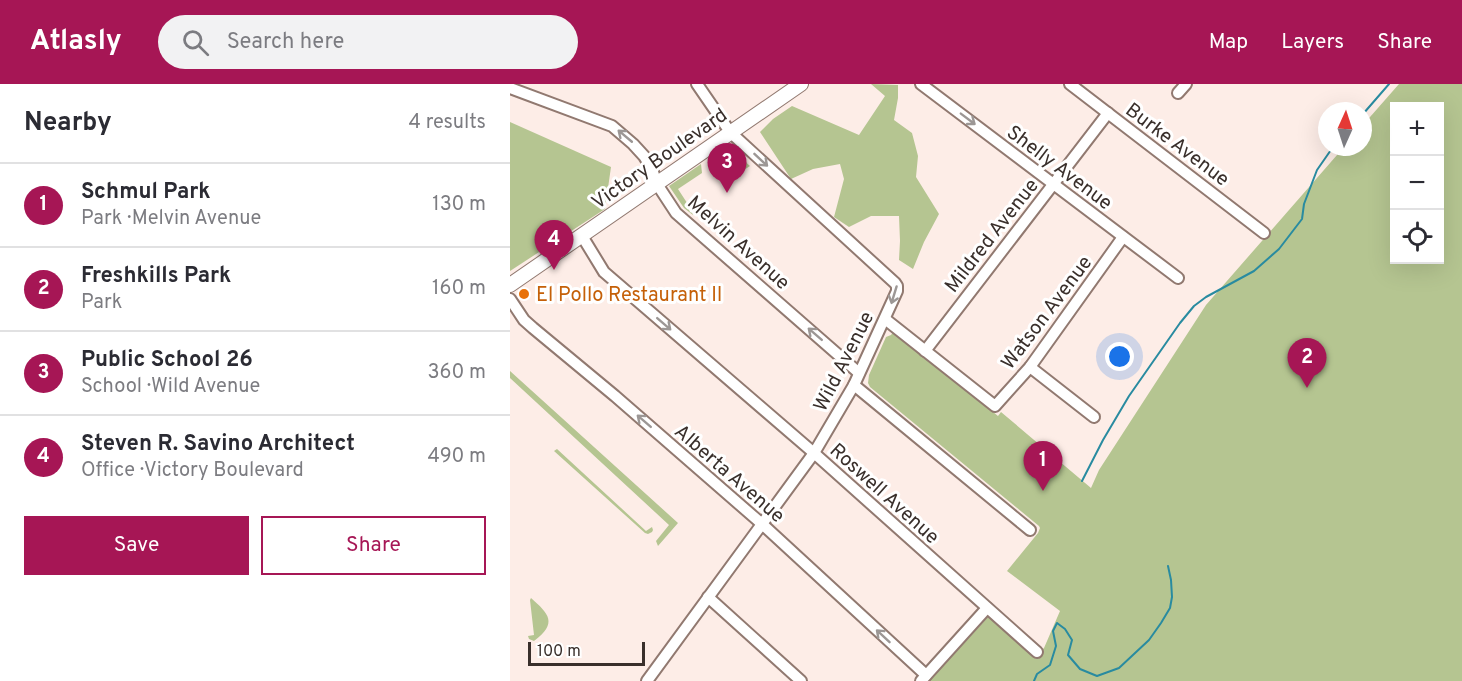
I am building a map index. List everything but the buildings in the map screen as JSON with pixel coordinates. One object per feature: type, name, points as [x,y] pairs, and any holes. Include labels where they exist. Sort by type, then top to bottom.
[{"type":"main road","name":"Victory Boulevard","points":[[510,285],[800,84]]},
{"type":"street","name":"Wild Avenue","points":[[647,681],[814,453],[854,385],[897,291],[895,283],[730,132],[697,84]]},
{"type":"street","name":"Shelly Avenue","points":[[921,84],[1178,278]]},
{"type":"street","name":"Burke Avenue","points":[[1070,84],[1264,232]]},
{"type":"street","points":[[1178,93],[1186,84]]},
{"type":"street","name":"Melvin Avenue","points":[[510,88],[612,126],[644,156],[657,184],[676,213],[860,373]]},
{"type":"street","name":"Mildred Avenue","points":[[926,351],[1108,113]]},
{"type":"street","name":"Roswell Avenue","points":[[582,236],[604,273],[814,453],[1037,652]]},
{"type":"street","name":"Watson Avenue","points":[[926,351],[995,406],[1030,367],[1123,237]]},
{"type":"street","name":"Alberta Avenue","points":[[510,298],[532,328],[615,396],[762,524],[923,678]]},
{"type":"street","points":[[885,319],[926,351]]},
{"type":"street","points":[[1030,367],[1094,417]]},
{"type":"street","points":[[854,385],[1030,530]]},
{"type":"street","points":[[708,597],[801,681]]},
{"type":"street","points":[[923,678],[987,608]]},
{"type":"green space","points":[[871,84],[898,85],[894,120],[912,133],[918,156],[916,177],[939,214],[913,269],[899,260],[899,216],[871,216],[849,227],[834,217],[844,179],[840,164],[813,169],[791,179],[760,132],[773,119],[792,106],[859,135],[885,96]]},
{"type":"green space","points":[[1399,84],[1462,84],[1462,681],[929,681],[989,616],[996,618],[1037,655],[1044,648],[1060,611],[1007,571],[1038,533],[1039,526],[870,387],[869,375],[886,337],[894,331],[998,416],[1001,412],[1091,488],[1099,470],[1206,305],[1336,156],[1372,156],[1372,115]]},
{"type":"green space","points":[[510,122],[611,167],[605,209],[510,271]]},
{"type":"green space","points":[[728,146],[750,166],[733,177],[730,172],[727,174],[724,167]]},
{"type":"green space","points":[[701,164],[702,173],[678,189],[693,215],[684,208],[669,186]]},
{"type":"green space","points":[[510,371],[678,523],[658,546],[656,541],[669,525],[510,378]]},
{"type":"green space","points":[[557,449],[646,531],[652,527],[652,532],[645,533],[554,451]]},
{"type":"green space","points":[[531,598],[548,619],[546,629],[534,641],[528,636],[534,635]]},
{"type":"waterway","points":[[1372,104],[1389,84]]},
{"type":"waterway","points":[[1082,481],[1129,396],[1194,306],[1254,271],[1279,249],[1302,219],[1304,204],[1317,170],[1327,156]]},
{"type":"waterway","points":[[1034,681],[1037,674],[1050,665],[1056,646],[1053,631],[1057,623],[1065,629],[1072,640],[1068,655],[1080,669],[1097,676],[1119,668],[1149,640],[1170,608],[1172,597],[1168,566]]},
{"type":"place","name":"Public School 26","points":[[727,193]]},
{"type":"place","name":"Steven R. Savino Architect","points":[[554,270]]},
{"type":"place","name":"El Pollo Restaurant II","points":[[524,294]]},
{"type":"place","name":"Freshkills Park","points":[[1307,388]]},
{"type":"place","name":"Schmul Park","points":[[1043,491]]}]
